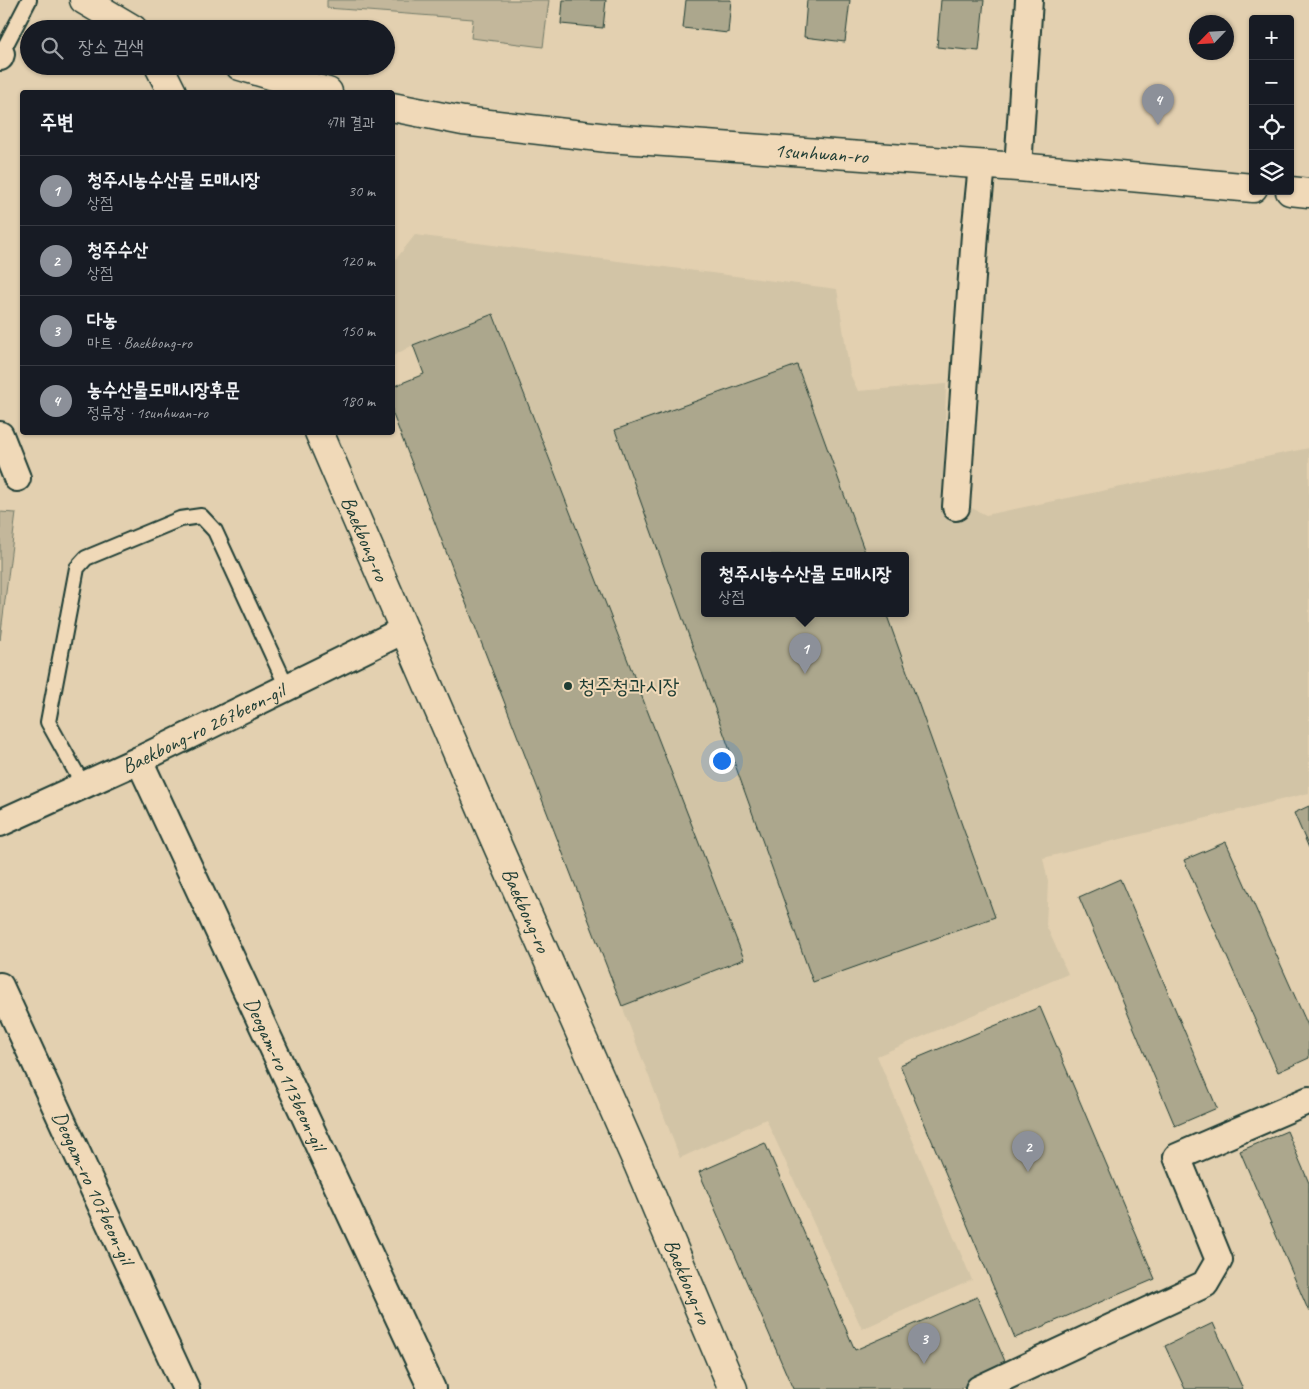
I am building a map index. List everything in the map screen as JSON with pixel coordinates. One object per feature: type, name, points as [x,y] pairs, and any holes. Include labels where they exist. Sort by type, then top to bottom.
[{"type":"street","points":[[84,0],[118,20]]},
{"type":"street","points":[[1018,168],[1029,0]]},
{"type":"street","points":[[164,75],[171,90]]},
{"type":"street","points":[[267,75],[318,90]]},
{"type":"street","name":"1sunhwan-ro","points":[[395,108],[463,120],[608,138],[982,165],[1249,188]]},
{"type":"street","points":[[956,507],[975,234],[982,165]]},
{"type":"street","points":[[1294,191],[1309,193]]},
{"type":"street","points":[[0,435],[17,478]]},
{"type":"street","name":"Baekbong-ro","points":[[320,435],[495,840],[638,1164],[733,1389]]},
{"type":"street","name":"Baekbong-ro 267beon-gil","points":[[0,823],[139,760],[404,630]]},
{"type":"street","name":"Deogam-ro 113beon-gil","points":[[139,760],[432,1389]]},
{"type":"street","name":"Deogam-ro 107beon-gil","points":[[0,986],[186,1389]]},
{"type":"street","points":[[979,1389],[1205,1284],[1219,1260],[1177,1156],[1309,1100]]},
{"type":"lane","points":[[0,55],[29,0]]},
{"type":"lane","points":[[83,785],[48,722],[77,568],[86,558],[180,519],[201,516],[215,531],[287,687]]},
{"type":"shaded area","points":[[327,0],[549,0],[543,47],[471,38],[473,19],[327,8]]},
{"type":"shaded area","points":[[415,235],[837,289],[850,374],[858,391],[946,384],[943,494],[986,515],[1309,448],[1309,793],[1043,858],[1048,882],[1046,925],[1068,974],[877,1056],[972,1280],[862,1329],[766,1119],[680,1158],[622,1006],[743,959],[494,314],[413,345],[395,355],[395,260]],"holes":[[[797,365],[865,552],[909,552],[909,617],[887,617],[995,917],[813,982],[616,430]]]},
{"type":"shaded area","points":[[0,512],[16,513],[0,640]]},
{"type":"building","points":[[563,0],[606,0],[603,28],[561,24]]},
{"type":"building","points":[[686,0],[731,0],[728,33],[683,28]]},
{"type":"building","points":[[807,0],[850,0],[845,42],[804,37]]},
{"type":"building","points":[[941,0],[984,0],[979,51],[937,47]]},
{"type":"building","name":"청주청과시장","points":[[493,314],[744,959],[622,1006],[395,420],[395,386],[424,374],[413,345]]},
{"type":"building","points":[[797,365],[865,552],[701,552],[701,617],[887,617],[995,917],[813,982],[615,430]]},
{"type":"building","points":[[1309,806],[1309,848],[1294,813]]},
{"type":"building","points":[[1226,842],[1309,1028],[1309,1058],[1278,1072],[1184,860]]},
{"type":"building","points":[[1120,879],[1217,1108],[1175,1126],[1079,897]]},
{"type":"building","points":[[1040,1007],[1155,1279],[1015,1338],[900,1065]]},
{"type":"building","points":[[1287,1131],[1309,1183],[1309,1312],[1240,1151]]},
{"type":"building","points":[[765,1143],[855,1350],[977,1297],[1008,1368],[959,1389],[793,1389],[699,1172]]},
{"type":"building","points":[[1213,1323],[1243,1389],[1185,1389],[1165,1346]]},
{"type":"place","name":"농수산물도매시장후문","points":[[1158,125]]},
{"type":"place","name":"청주시농수산물 도매시장","points":[[805,674]]},
{"type":"place","name":"청주청과시장","points":[[568,686]]},
{"type":"place","name":"청주수산","points":[[1028,1172]]},
{"type":"place","name":"다농","points":[[924,1364]]}]
